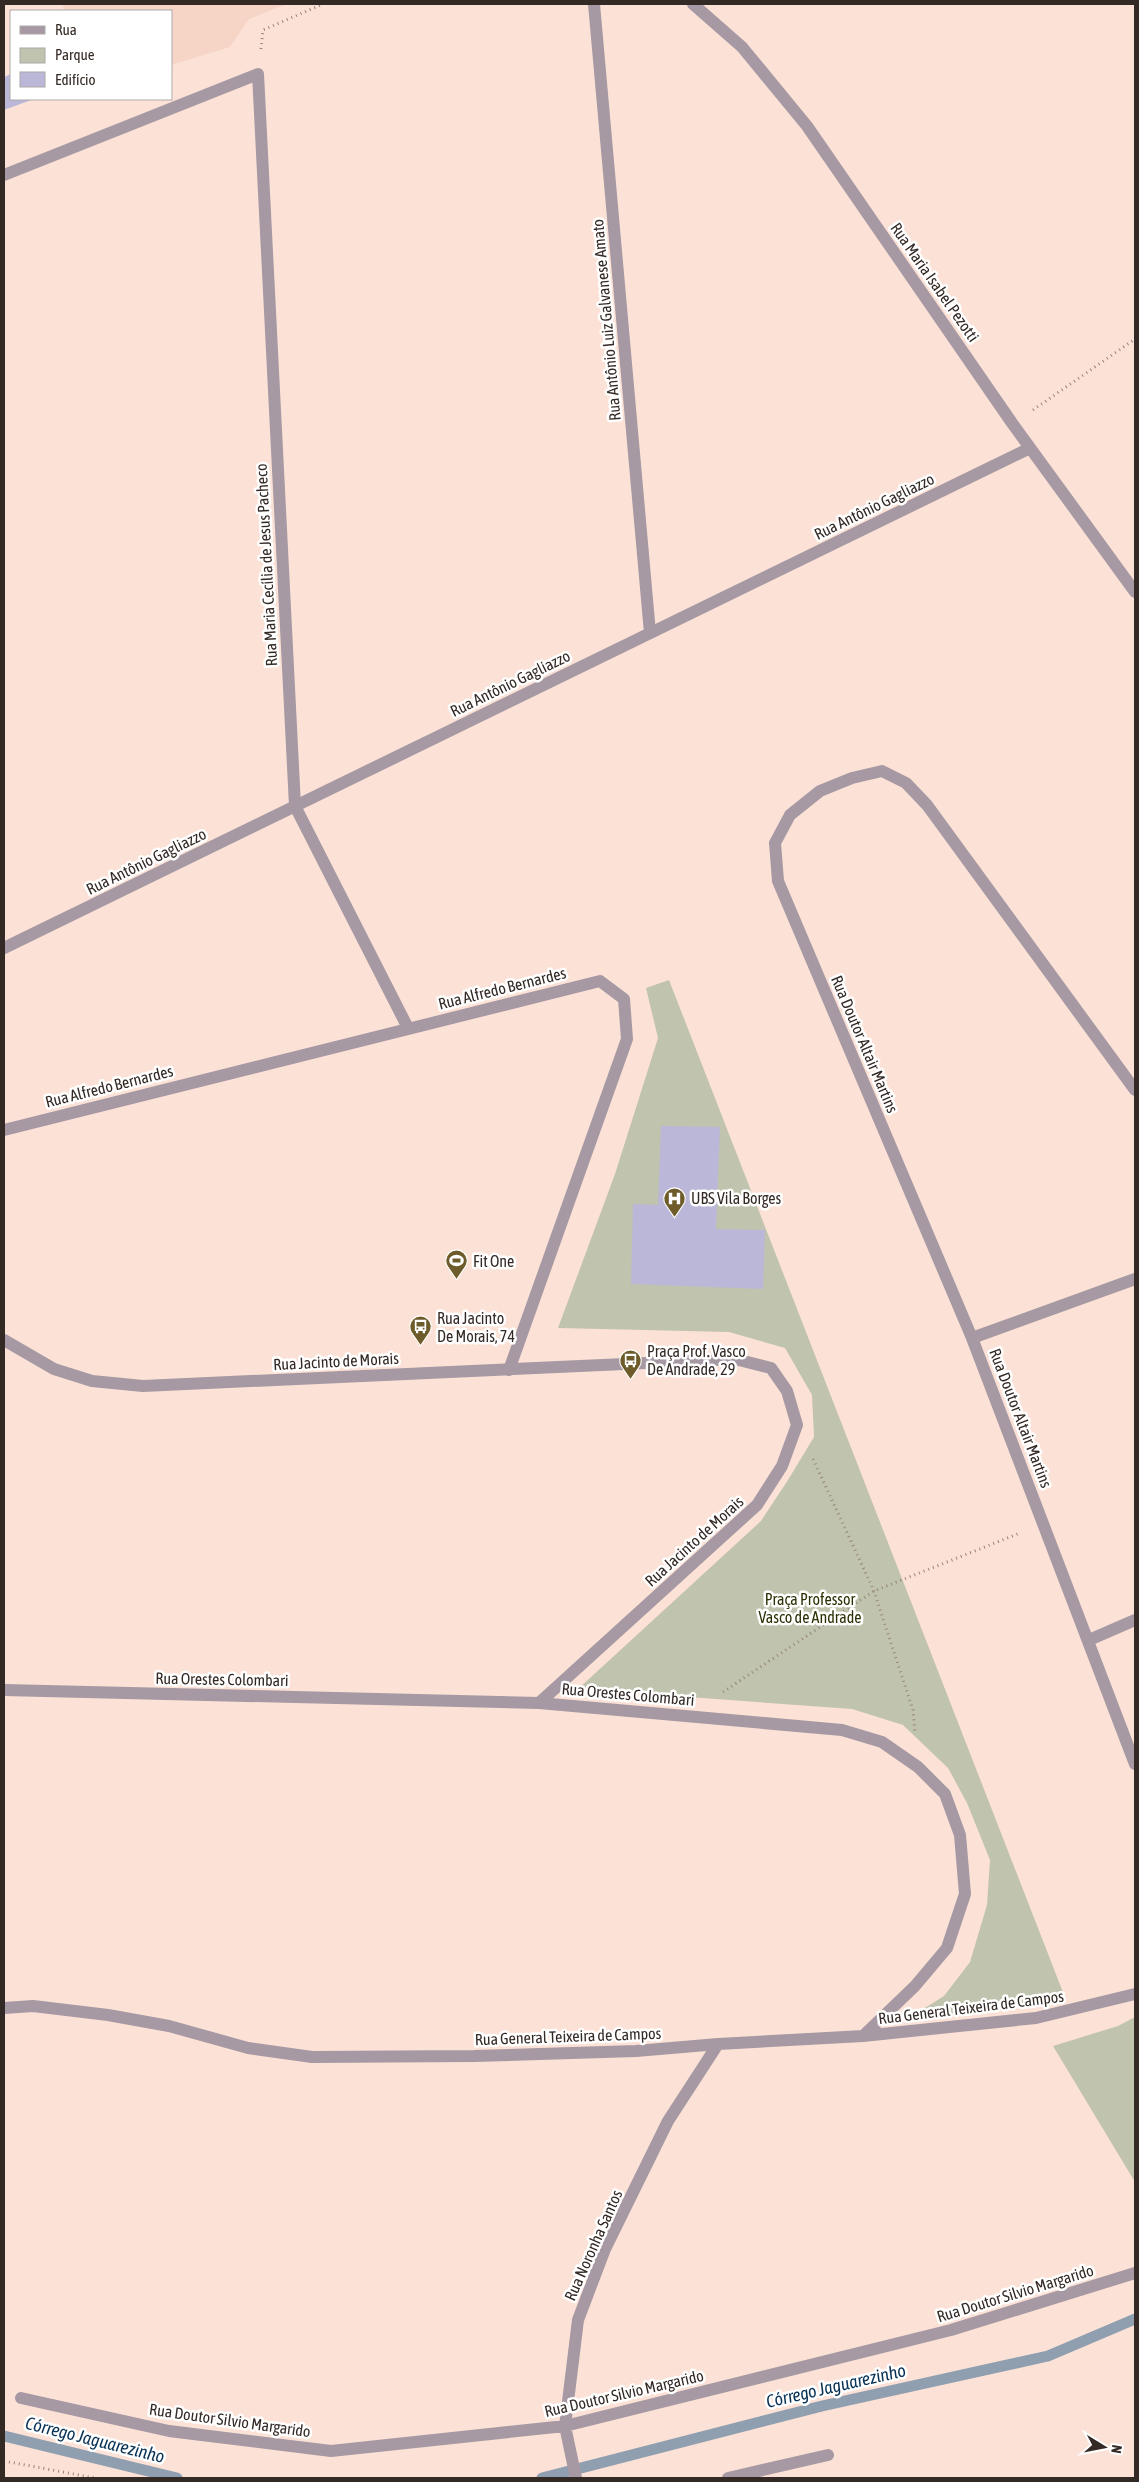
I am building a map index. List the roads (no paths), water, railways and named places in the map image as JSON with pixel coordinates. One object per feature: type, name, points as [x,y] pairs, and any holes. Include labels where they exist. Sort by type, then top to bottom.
[{"type":"street","name":"Rua Antônio Luiz Galvanese Amato","points":[[594,4],[650,633]]},
{"type":"street","name":"Rua Maria Isabel Pezotti","points":[[693,4],[742,47],[807,126],[1012,424],[1135,592]]},
{"type":"street","name":"Rua Maria Cecília de Jesus Pacheco","points":[[4,175],[258,74],[295,806],[408,1028]]},
{"type":"street","name":"Rua Antônio Gagliazzo","points":[[4,948],[1030,448]]},
{"type":"street","name":"Rua Doutor Altair Martins","points":[[1135,1090],[927,805],[906,783],[882,771],[852,778],[820,791],[790,815],[775,843],[778,881],[972,1338],[1135,1764]]},
{"type":"street","name":"Rua Alfredo Bernardes","points":[[4,1130],[600,981],[624,999],[627,1039],[509,1370]]},
{"type":"street","points":[[972,1338],[1135,1279]]},
{"type":"street","name":"Rua Jacinto de Morais","points":[[4,1340],[54,1369],[92,1381],[143,1386],[735,1359],[771,1368],[787,1391],[797,1425],[782,1466],[757,1505],[539,1703]]},
{"type":"street","points":[[1089,1640],[1135,1620]]},
{"type":"street","name":"Rua Orestes Colombari","points":[[4,1690],[539,1703],[842,1730],[882,1742],[918,1767],[945,1794],[960,1835],[965,1894],[947,1948],[915,1986],[863,2036]]},
{"type":"street","name":"Rua General Teixeira de Campos","points":[[4,2008],[33,2006],[108,2015],[169,2026],[248,2048],[312,2057],[474,2056],[627,2052],[718,2044],[863,2036],[1036,2018],[1135,1994]]},
{"type":"street","name":"Rua Noronha Santos","points":[[576,2478],[566,2441],[565,2426],[578,2320],[605,2249],[668,2120],[718,2044]]},
{"type":"street","name":"Rua Doutor Silvio Margarido","points":[[20,2398],[169,2431],[331,2451],[565,2426],[951,2330],[1135,2272]]},
{"type":"street","points":[[728,2478],[828,2455]]},
{"type":"waterway","name":"Córrego Jaguarezinho","points":[[542,2478],[822,2406],[1048,2356],[1135,2319]]},
{"type":"waterway","name":"Córrego Jaguarezinho","points":[[4,2436],[177,2478]]},
{"type":"place","name":"UBS Vila Borges","points":[[675,1217]]},
{"type":"place","name":"Fit One","points":[[457,1280]]},
{"type":"place","name":"Rua Jacinto De Morais, 74","points":[[421,1346]]},
{"type":"place","name":"Praça Prof. Vasco De Andrade, 29","points":[[631,1379]]},
{"type":"park label","name":"Praça Professor Vasco de Andrade","points":[[810,1608]]}]
